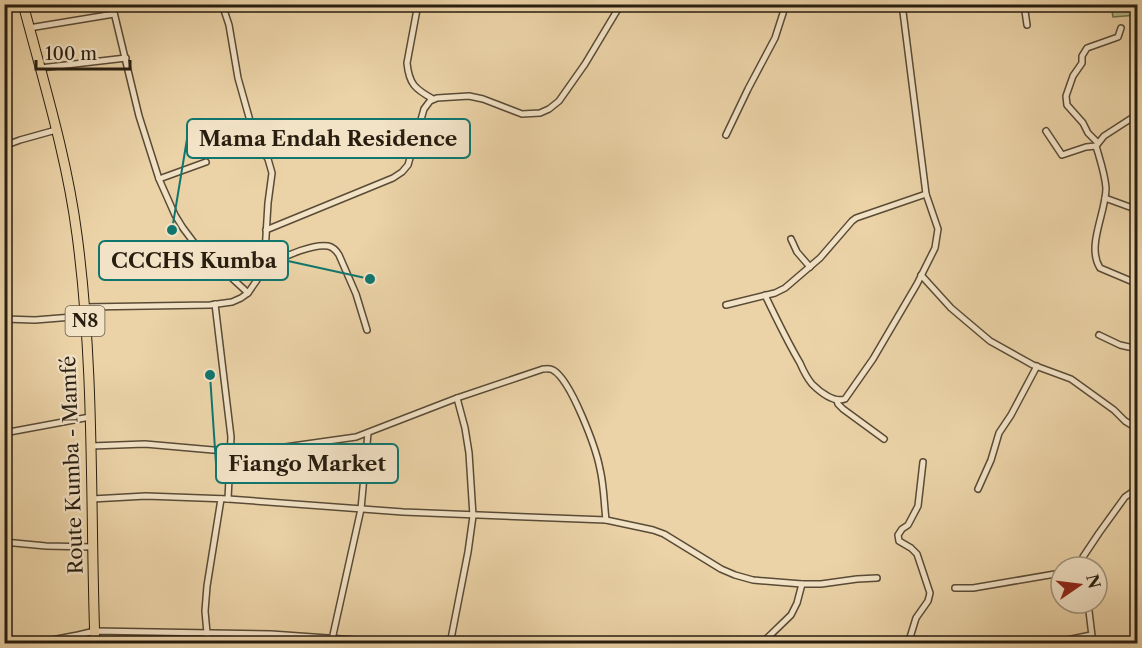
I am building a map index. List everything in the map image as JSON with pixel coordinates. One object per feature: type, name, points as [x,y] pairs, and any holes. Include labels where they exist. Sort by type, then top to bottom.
[{"type":"highway","name":"Route Kumba - Mamfé","points":[[23,4],[68,180],[77,234],[85,312],[90,417],[95,644]]},
{"type":"street","points":[[112,4],[140,116],[159,179],[175,215],[195,244],[248,293]]},
{"type":"street","points":[[4,319],[35,320],[85,312],[216,304],[232,302],[248,293],[259,277],[265,253],[272,173],[254,135],[238,78],[229,25],[222,4]]},
{"type":"street","points":[[418,4],[406,63],[413,85],[419,92],[432,99],[469,96],[522,114],[540,113],[559,101],[585,64],[621,4]]},
{"type":"street","points":[[726,135],[747,89],[775,38],[786,4]]},
{"type":"street","points":[[765,295],[786,339],[813,385],[837,400],[845,399],[878,350],[935,248],[938,229],[926,194],[902,4]]},
{"type":"street","points":[[1024,4],[1026,25]]},
{"type":"street","points":[[29,28],[114,14]]},
{"type":"street","points":[[1121,28],[1118,37],[1087,48],[1082,56],[1082,63],[1073,76],[1066,96],[1066,105],[1083,123],[1097,145],[1104,176],[1105,198],[1095,248],[1097,263],[1105,271],[1137,284]]},
{"type":"street","points":[[40,68],[126,58]]},
{"type":"street","points":[[266,230],[393,178],[402,172],[408,165],[424,109],[432,99]]},
{"type":"street","points":[[1046,131],[1065,155],[1097,145],[1104,136],[1137,114]]},
{"type":"street","points":[[4,146],[56,130]]},
{"type":"street","points":[[159,179],[206,162]]},
{"type":"street","points":[[726,304],[784,288],[810,267],[856,218],[926,194]]},
{"type":"street","points":[[1105,198],[1137,210]]},
{"type":"street","points":[[791,239],[796,252],[810,267]]},
{"type":"street","points":[[261,267],[300,251],[330,246],[339,255],[367,330]]},
{"type":"street","points":[[921,275],[943,300],[983,336],[1037,366],[1071,379],[1137,429]]},
{"type":"street","points":[[216,304],[231,437],[228,499]]},
{"type":"street","points":[[1100,335],[1120,345],[1137,349]]},
{"type":"street","points":[[978,489],[991,460],[999,434],[1037,366]]},
{"type":"street","points":[[91,446],[145,444],[231,451],[264,450],[356,437],[457,398],[543,369],[553,370],[574,399],[594,447],[600,467],[606,520]]},
{"type":"street","points":[[450,644],[473,516],[469,453],[457,398]]},
{"type":"street","points":[[837,400],[843,409],[884,439]]},
{"type":"street","points":[[4,432],[90,417]]},
{"type":"street","points":[[332,641],[361,509],[368,433]]},
{"type":"street","points":[[909,644],[916,618],[928,601],[930,593],[916,554],[899,541],[898,535],[908,525],[918,506],[923,462]]},
{"type":"street","points":[[1084,555],[1125,497],[1137,488]]},
{"type":"street","points":[[92,499],[147,496],[228,499],[473,516],[606,520],[654,530],[721,569],[759,581],[821,584],[877,578]]},
{"type":"street","points":[[208,644],[205,611],[207,586],[221,499]]},
{"type":"street","points":[[4,542],[93,547]]},
{"type":"street","points":[[955,588],[973,588],[1049,575]]},
{"type":"street","points":[[761,644],[791,615],[802,584]]},
{"type":"street","points":[[1090,615],[1093,644]]},
{"type":"street","points":[[31,644],[94,631],[271,634],[332,641],[412,644]]},
{"type":"street","points":[[1048,644],[1091,635]]},
{"type":"green space","points":[[1111,5],[1137,5],[1137,15],[1113,17]]},
{"type":"place","name":"Mama Endah Residence","points":[[172,230]]},
{"type":"place","name":"CCCHS Kumba","points":[[370,279]]},
{"type":"place","name":"Fiango Market","points":[[210,375]]}]
